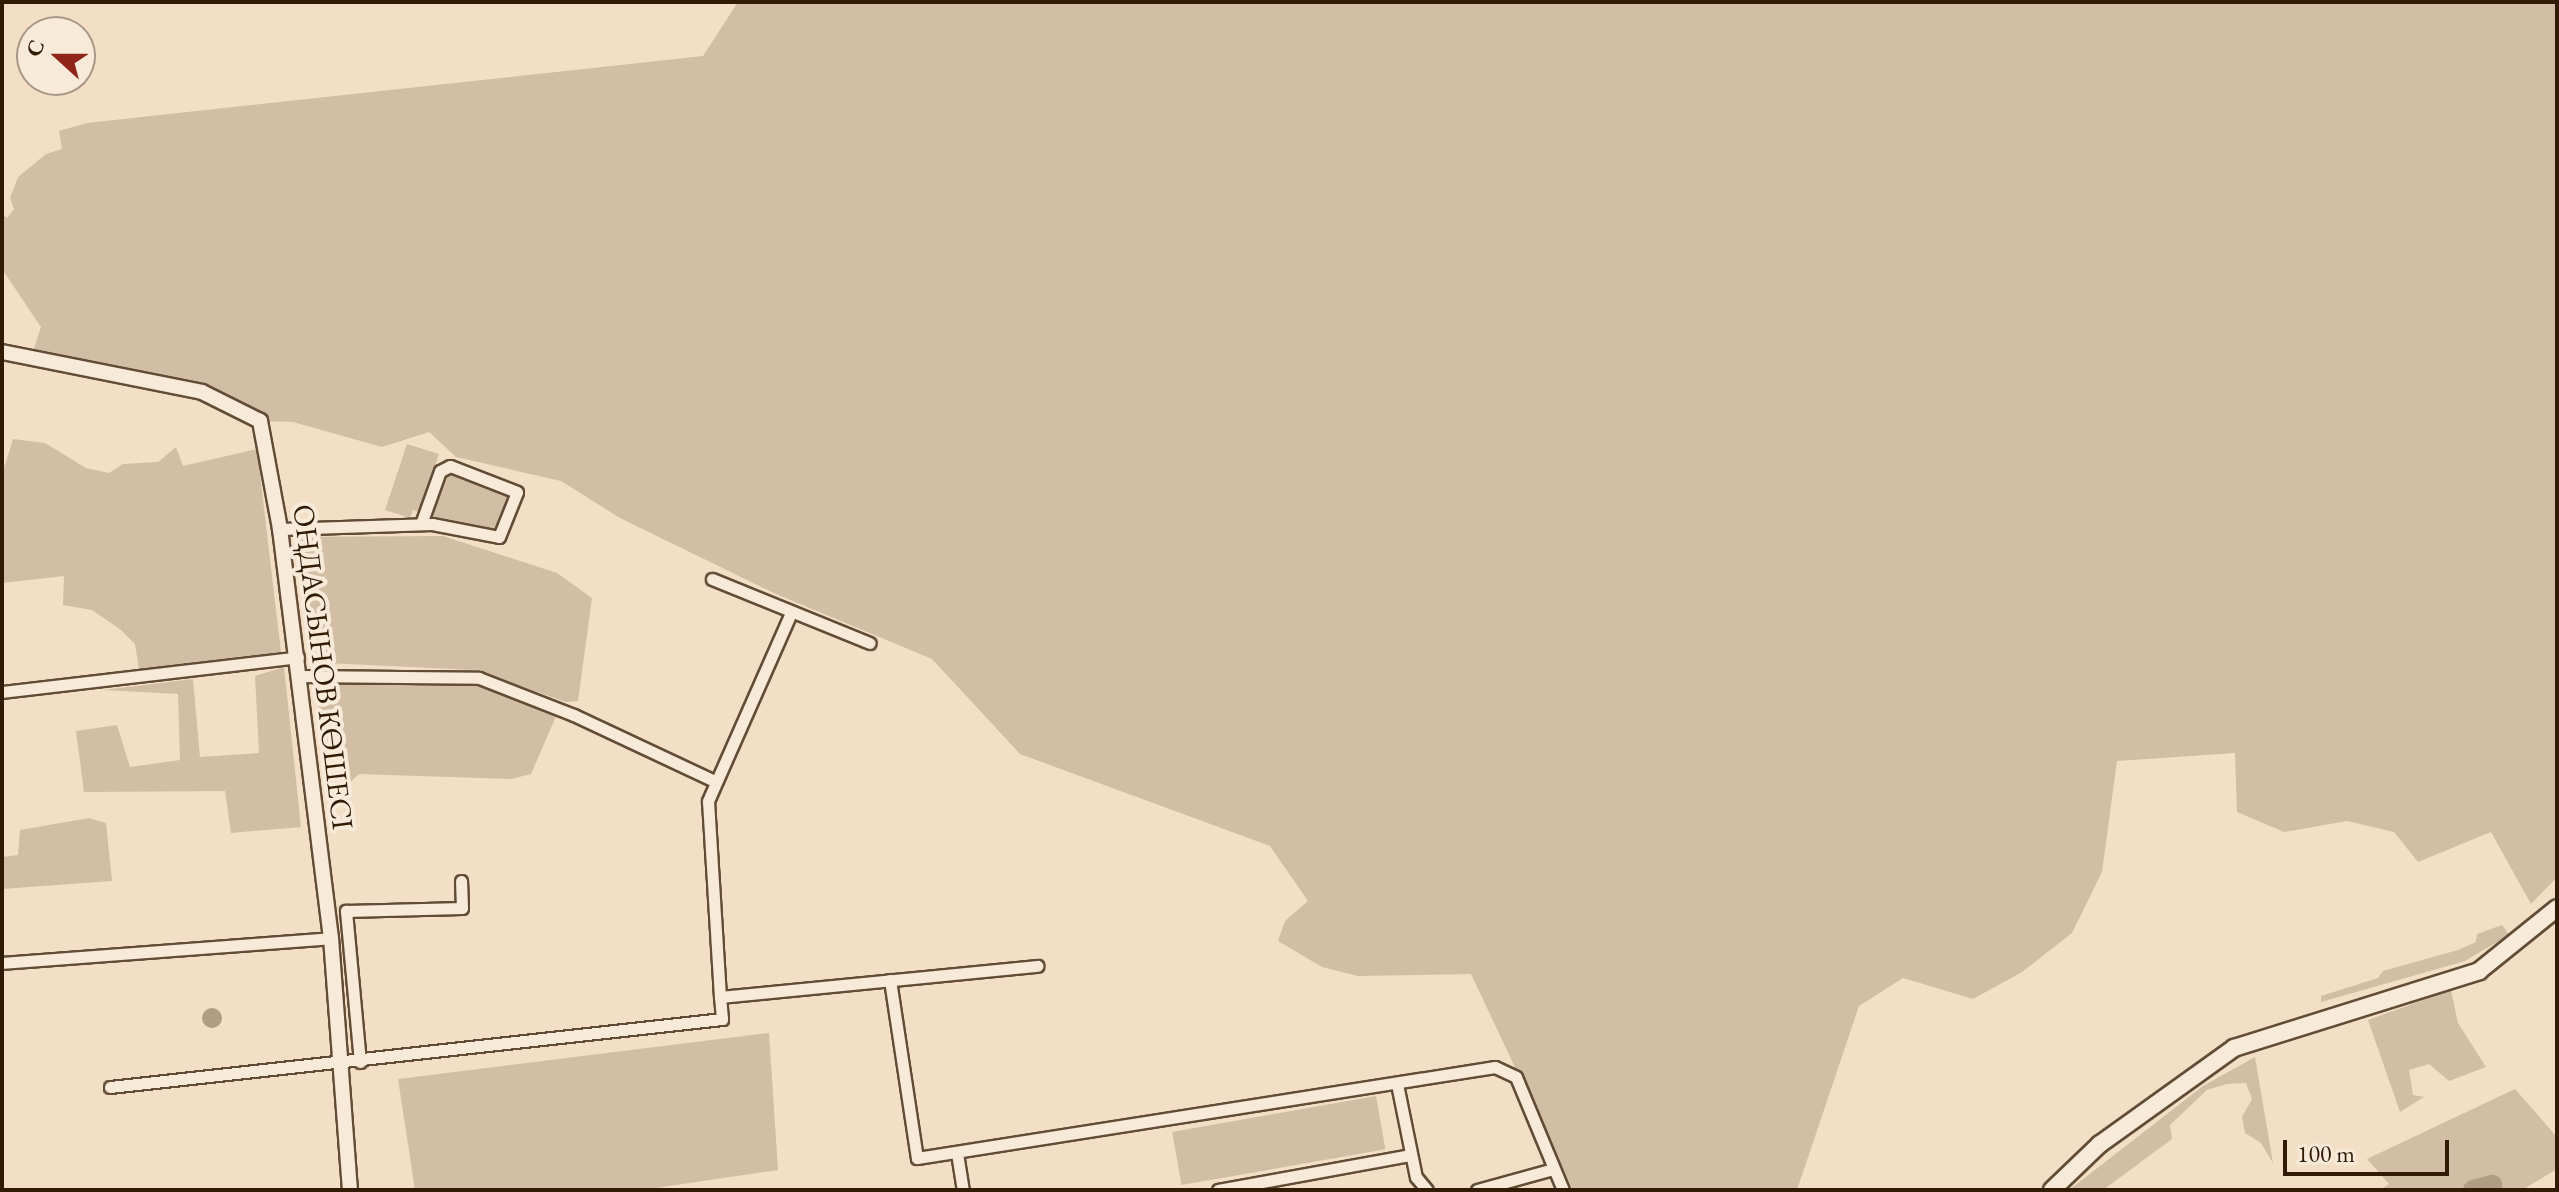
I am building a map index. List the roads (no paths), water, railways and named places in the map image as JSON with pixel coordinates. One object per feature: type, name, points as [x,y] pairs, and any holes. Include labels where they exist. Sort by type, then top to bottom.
[{"type":"main road","points":[[2052,1190],[2100,1144],[2234,1048],[2479,971],[2557,908]]},
{"type":"street","name":"ОҢДАСЫНОВ КӨШЕСІ","points":[[2,352],[202,392],[260,421],[280,529],[298,657],[331,938],[350,1190]]},
{"type":"street","points":[[280,529],[421,524],[499,537],[517,492],[450,466],[440,471],[421,524]]},
{"type":"street","points":[[712,579],[870,643]]},
{"type":"street","points":[[110,1087],[360,1062],[722,1019],[708,801],[714,781],[791,613]]},
{"type":"street","points":[[2,692],[298,657]]},
{"type":"street","points":[[300,676],[479,678],[574,715],[714,781]]},
{"type":"street","points":[[360,1062],[346,911],[462,908],[461,881]]},
{"type":"street","points":[[2,963],[331,938]]},
{"type":"street","points":[[720,997],[1037,966]]},
{"type":"street","points":[[890,980],[917,1158],[1495,1067],[1509,1070],[1526,1099],[1563,1190]]},
{"type":"street","points":[[1397,1084],[1416,1177],[1427,1190]]},
{"type":"street","points":[[957,1153],[963,1190]]},
{"type":"street","points":[[1218,1190],[1411,1155]]},
{"type":"street","points":[[1477,1190],[1553,1169]]},
{"type":"waterway","points":[[2473,1190],[2492,1185]]}]
